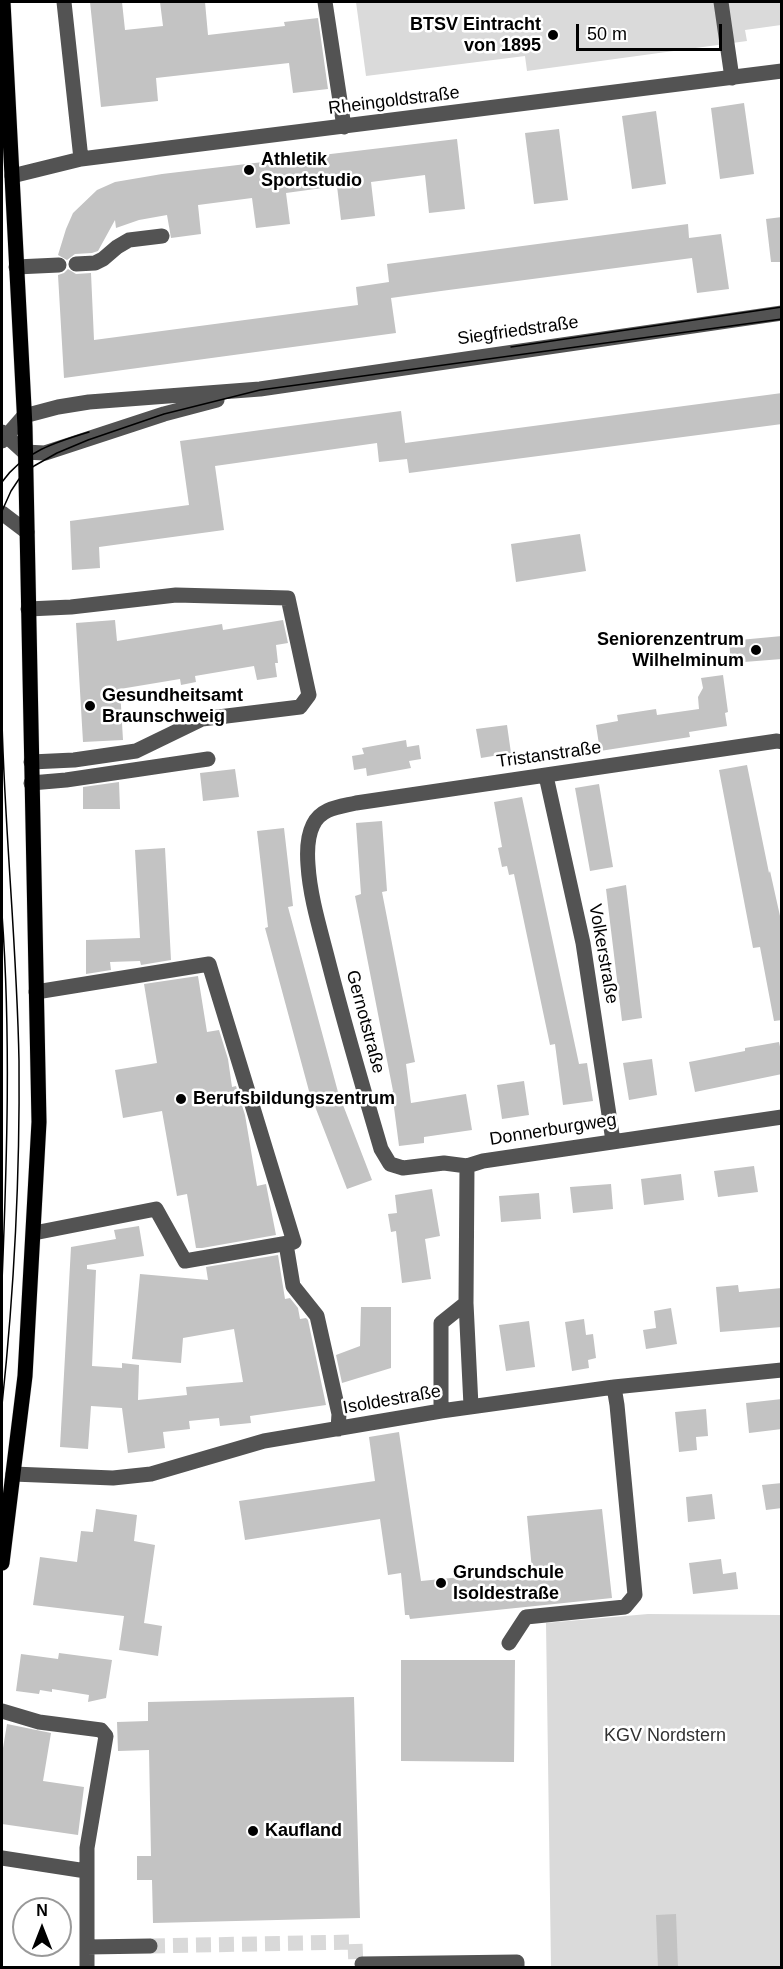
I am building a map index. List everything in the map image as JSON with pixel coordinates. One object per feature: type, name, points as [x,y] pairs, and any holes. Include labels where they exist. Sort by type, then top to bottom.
[{"type":"main road","points":[[2,1563],[25,1376],[39,1122],[24,416],[3,2]]},
{"type":"street","points":[[64,2],[81,159]]},
{"type":"street","points":[[323,2],[344,127]]},
{"type":"street","points":[[721,2],[732,78]]},
{"type":"street","name":"Rheingoldstraße","points":[[12,176],[81,159],[782,72]]},
{"type":"street","points":[[76,264],[96,263],[104,260],[117,247],[129,240],[162,236]]},
{"type":"street","points":[[16,267],[59,265]]},
{"type":"street","name":"Siegfriedstraße","points":[[24,416],[89,402],[260,389],[782,313]]},
{"type":"street","name":"Siegfriedstraße","points":[[24,452],[45,453],[164,414],[260,389]]},
{"type":"street","points":[[134,399],[142,414],[140,422]]},
{"type":"street","points":[[24,416],[3,437],[24,452]]},
{"type":"street","points":[[2,513],[27,532]]},
{"type":"street","points":[[28,609],[71,607],[176,595],[288,598],[309,695],[300,707],[202,719],[136,751],[74,760],[31,762]]},
{"type":"street","name":"Tristanstraße","points":[[322,813],[336,807],[356,803],[782,742]]},
{"type":"street","points":[[31,783],[208,759]]},
{"type":"street","name":"Volkerstraße","points":[[546,776],[583,944],[613,1141]]},
{"type":"street","name":"Gernotstraße","points":[[322,813],[313,826],[308,840],[308,867],[319,922],[381,1149],[390,1164],[403,1168],[444,1163],[467,1166]]},
{"type":"street","points":[[34,1233],[156,1209],[184,1261],[294,1242],[209,964],[36,992]]},
{"type":"street","name":"Donnerburgweg","points":[[467,1166],[483,1161],[782,1117]]},
{"type":"street","points":[[467,1166],[466,1303],[471,1406]]},
{"type":"street","points":[[286,1244],[293,1286],[317,1316],[339,1414],[338,1429]]},
{"type":"street","points":[[441,1411],[441,1323],[466,1303]]},
{"type":"street","name":"Isoldestraße","points":[[13,1474],[113,1478],[152,1474],[264,1441],[471,1406],[614,1387],[782,1370]]},
{"type":"street","points":[[508,1643],[526,1617],[625,1607],[635,1594],[614,1387]]},
{"type":"street","points":[[2,1711],[39,1722],[101,1730],[106,1737],[87,1848],[87,1968]]},
{"type":"street","points":[[2,1858],[86,1871]]},
{"type":"street","points":[[87,1947],[150,1946]]},
{"type":"street","points":[[362,1964],[516,1962],[517,1968]]},
{"type":"green space","name":"BTSV Eintracht von 1895","points":[[356,2],[781,2],[781,25],[745,30],[747,41],[527,71],[525,56],[366,76]]},
{"type":"green space","name":"KGV Nordstern","points":[[648,1614],[781,1615],[781,1967],[551,1967],[546,1623]]},
{"type":"building","points":[[90,2],[122,2],[125,30],[163,26],[160,2],[205,2],[208,35],[285,26],[284,22],[318,18],[328,89],[293,93],[289,63],[156,78],[158,101],[101,107]]},
{"type":"building","points":[[744,103],[754,174],[720,179],[711,108]]},
{"type":"building","points":[[656,111],[666,184],[632,189],[622,116]]},
{"type":"building","points":[[559,129],[568,200],[534,204],[525,133]]},
{"type":"building","points":[[457,139],[465,209],[429,213],[425,175],[371,182],[375,216],[341,220],[337,186],[286,193],[290,224],[256,228],[252,198],[198,205],[201,234],[171,238],[167,215],[139,220],[116,228],[115,220],[98,251],[75,254],[67,260],[58,255],[73,213],[97,190],[115,182],[162,174]]},
{"type":"building","points":[[782,217],[782,262],[771,262],[766,219]]},
{"type":"building","points":[[688,224],[689,238],[721,234],[729,289],[697,293],[692,258],[441,291],[391,298],[396,333],[64,378],[58,275],[68,269],[76,274],[91,273],[94,340],[358,305],[356,287],[389,282],[387,264]]},
{"type":"building","points":[[782,393],[782,424],[409,473],[407,459],[379,462],[377,443],[215,466],[224,530],[99,547],[100,568],[72,570],[70,521],[189,505],[180,441],[401,411],[405,443]]},
{"type":"building","points":[[580,534],[586,571],[516,582],[511,544]]},
{"type":"building","points":[[115,620],[117,641],[222,624],[223,630],[283,620],[288,643],[276,645],[277,677],[257,680],[254,666],[195,676],[196,682],[181,685],[180,679],[120,689],[123,740],[83,742],[76,623]]},
{"type":"building","name":"Seniorenzentrum Wilhelminum","points":[[782,636],[782,659],[731,663],[729,641]]},
{"type":"building","points":[[723,675],[728,712],[725,713],[727,726],[689,732],[690,737],[600,751],[596,725],[618,721],[617,715],[656,709],[657,715],[699,709],[698,697],[703,688],[701,678]]},
{"type":"building","points":[[507,725],[511,753],[481,758],[476,729]]},
{"type":"building","points":[[406,740],[407,747],[419,745],[421,759],[409,761],[411,768],[367,776],[366,768],[354,770],[352,756],[364,754],[362,748]]},
{"type":"building","points":[[747,765],[782,925],[782,1020],[774,1021],[760,947],[753,948],[719,770]]},
{"type":"building","points":[[235,769],[239,797],[203,801],[200,773]]},
{"type":"building","points":[[119,782],[120,809],[83,809],[83,787]]},
{"type":"building","points":[[599,784],[613,867],[590,871],[575,788]]},
{"type":"building","points":[[522,797],[579,1064],[587,1063],[593,1101],[563,1105],[555,1044],[550,1045],[514,874],[509,875],[507,866],[502,867],[498,848],[502,847],[494,802]]},
{"type":"building","points":[[382,821],[387,891],[382,892],[415,1062],[406,1064],[411,1103],[466,1094],[472,1130],[424,1137],[424,1143],[399,1146],[393,1091],[355,896],[361,894],[356,823]]},
{"type":"building","points":[[284,828],[293,906],[288,907],[338,1092],[372,1180],[347,1189],[309,1091],[265,928],[268,927],[257,831]]},
{"type":"building","points":[[165,848],[171,960],[141,965],[140,961],[110,962],[111,970],[86,974],[86,940],[140,938],[135,850]]},
{"type":"building","points":[[626,885],[642,1018],[622,1021],[606,889]]},
{"type":"building","name":"Berufsbildungszentrum","points":[[198,976],[207,1032],[219,1030],[228,1059],[232,1087],[236,1086],[245,1115],[257,1186],[266,1184],[276,1235],[202,1248],[196,1248],[187,1194],[177,1196],[162,1111],[123,1118],[115,1070],[157,1063],[144,984]]},
{"type":"building","points":[[779,1042],[782,1074],[695,1092],[689,1062]]},
{"type":"building","points":[[652,1059],[657,1095],[629,1100],[623,1063]]},
{"type":"building","points":[[524,1081],[529,1115],[502,1119],[497,1085]]},
{"type":"building","points":[[754,1166],[758,1192],[718,1197],[714,1171]]},
{"type":"building","points":[[681,1174],[684,1200],[644,1205],[641,1179]]},
{"type":"building","points":[[611,1184],[613,1209],[573,1213],[570,1187]]},
{"type":"building","points":[[432,1189],[440,1236],[425,1239],[431,1279],[402,1283],[396,1231],[391,1232],[388,1214],[397,1213],[395,1195]]},
{"type":"building","points":[[539,1193],[541,1219],[501,1222],[499,1196]]},
{"type":"building","points":[[139,1226],[144,1256],[87,1265],[87,1269],[96,1270],[92,1366],[122,1368],[122,1363],[139,1365],[138,1400],[187,1395],[186,1387],[243,1382],[234,1329],[183,1338],[181,1363],[132,1359],[140,1274],[208,1280],[206,1267],[278,1255],[285,1299],[290,1298],[298,1308],[300,1319],[308,1320],[326,1405],[250,1416],[251,1423],[220,1426],[219,1418],[189,1421],[190,1429],[163,1432],[165,1448],[128,1453],[122,1408],[91,1406],[88,1449],[60,1447],[71,1247],[116,1239],[114,1230]]},
{"type":"building","points":[[738,1285],[739,1292],[782,1288],[782,1327],[720,1332],[716,1287]]},
{"type":"building","points":[[361,1307],[391,1307],[391,1368],[342,1383],[336,1355],[360,1346]]},
{"type":"building","points":[[671,1308],[677,1344],[646,1349],[643,1330],[656,1328],[654,1311]]},
{"type":"building","points":[[584,1319],[586,1335],[593,1334],[596,1358],[588,1360],[589,1368],[572,1371],[565,1322]]},
{"type":"building","points":[[529,1321],[535,1367],[506,1371],[499,1325]]},
{"type":"building","points":[[782,1399],[782,1429],[749,1433],[746,1403]]},
{"type":"building","points":[[706,1409],[708,1436],[696,1437],[697,1450],[679,1452],[675,1412]]},
{"type":"building","points":[[399,1432],[421,1581],[532,1570],[527,1516],[602,1509],[612,1598],[410,1619],[409,1615],[405,1615],[401,1573],[388,1575],[380,1519],[245,1540],[239,1501],[375,1481],[369,1437]]},
{"type":"building","points":[[782,1483],[782,1508],[766,1510],[762,1485]]},
{"type":"building","points":[[712,1494],[715,1519],[688,1522],[686,1497]]},
{"type":"building","points":[[96,1509],[137,1515],[134,1541],[155,1545],[144,1623],[162,1626],[158,1656],[119,1650],[124,1616],[33,1605],[40,1557],[77,1562],[81,1531],[93,1532]]},
{"type":"building","points":[[721,1559],[723,1574],[736,1572],[738,1589],[693,1594],[689,1563]]},
{"type":"building","points":[[59,1653],[112,1660],[106,1698],[88,1702],[89,1695],[52,1689],[52,1692],[40,1690],[39,1694],[16,1691],[21,1654],[58,1659]]},
{"type":"building","points":[[401,1660],[515,1660],[514,1762],[401,1761]]},
{"type":"building","points":[[354,1697],[360,1918],[153,1923],[152,1880],[137,1880],[137,1856],[151,1856],[149,1750],[118,1751],[117,1722],[148,1721],[148,1702]]},
{"type":"building","points":[[7,1724],[51,1733],[43,1781],[84,1787],[78,1835],[2,1824],[2,1754]]},
{"type":"building","points":[[676,1914],[678,1968],[658,1968],[656,1915]]},
{"type":"tunnel","points":[[150,1946],[355,1942],[356,1968]]},
{"type":"tram line","points":[[511,347],[782,307]]},
{"type":"tram line","points":[[2,511],[19,479],[34,466],[57,453],[164,414],[260,390],[782,319]]},
{"type":"tram line","points":[[2,342],[2,397]]},
{"type":"tram line","points":[[2,482],[20,463],[41,449],[89,432]]},
{"type":"tram line","points":[[2,722],[19,1061],[15,1233],[2,1405]]},
{"type":"tram line","points":[[2,914],[7,1052],[7,1144],[2,1282]]},
{"type":"place","name":"BTSV Eintracht von 1895","points":[[553,35]]},
{"type":"place","name":"Athletik Sportstudio","points":[[249,170]]},
{"type":"place","name":"Seniorenzentrum Wilhelminum","points":[[756,650]]},
{"type":"place","name":"Gesundheitsamt Braunschweig","points":[[90,706]]},
{"type":"place","name":"Berufsbildungszentrum","points":[[181,1099]]},
{"type":"place","name":"Grundschule Isoldestraße","points":[[441,1583]]},
{"type":"place","name":"Kaufland","points":[[253,1831]]}]
